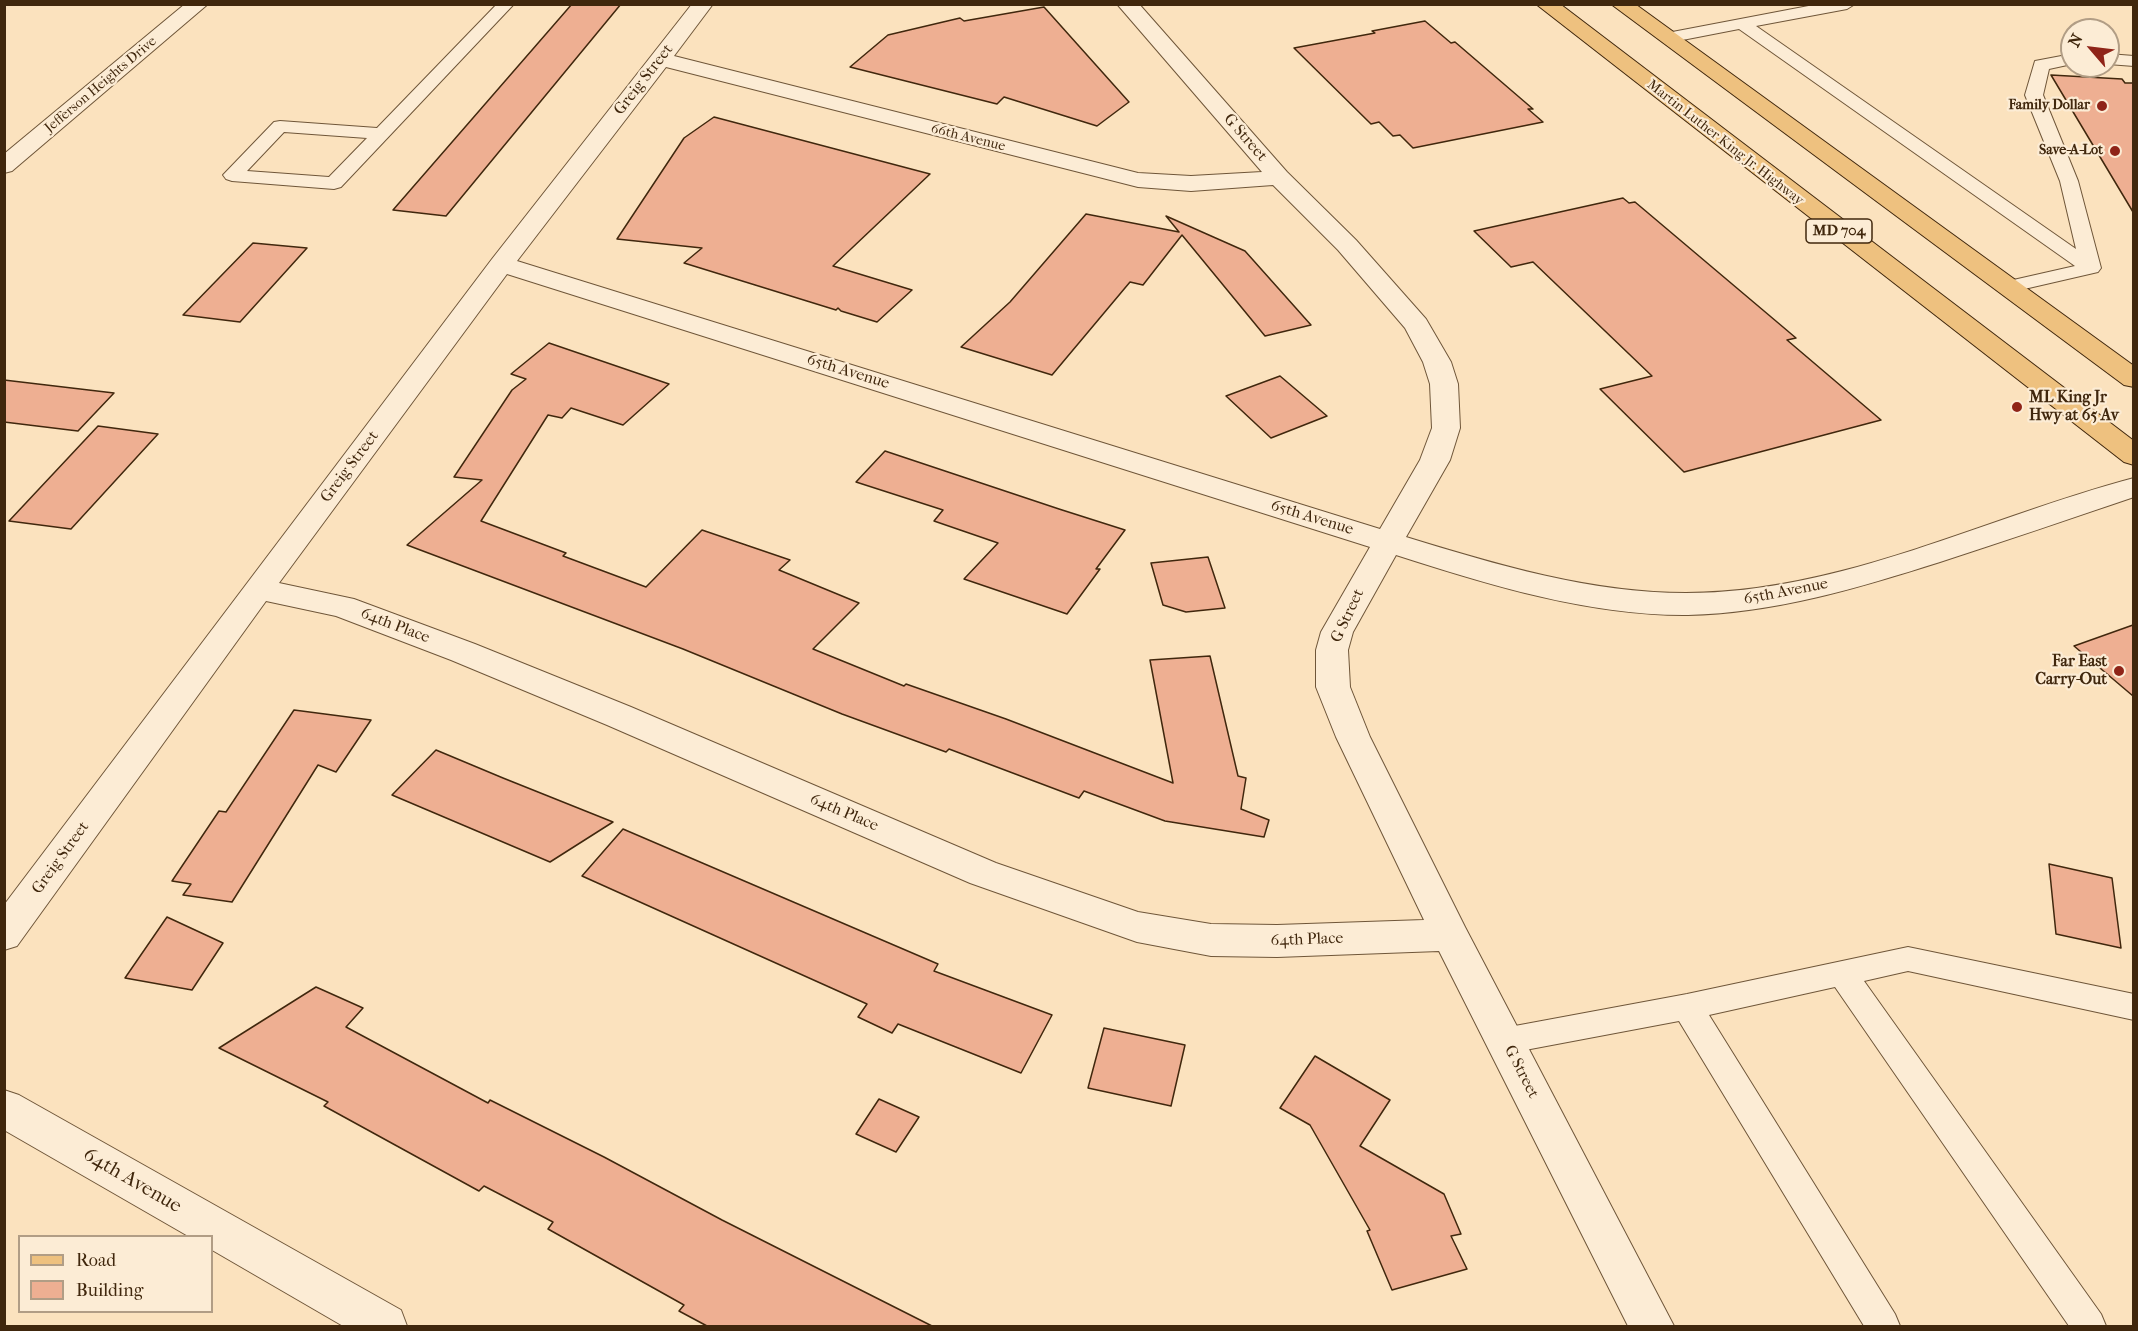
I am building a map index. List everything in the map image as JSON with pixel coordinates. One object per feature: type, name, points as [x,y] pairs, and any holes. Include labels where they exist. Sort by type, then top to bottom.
[{"type":"main road","name":"Martin Luther King Jr. Highway","points":[[1546,4],[2133,456]]},
{"type":"main road","points":[[1621,4],[2133,379]]},
{"type":"street","name":"Jefferson Heights Drive","points":[[4,166],[198,4]]},
{"type":"street","name":"Greig Street","points":[[4,935],[258,589],[501,264],[703,4]]},
{"type":"street","name":"G Street","points":[[1127,4],[1279,177],[1347,245],[1417,325],[1437,362],[1444,384],[1446,428],[1435,460],[1337,632],[1332,650],[1333,687],[1353,737],[1450,935],[1652,1326]]},
{"type":"street","name":"66th Avenue","points":[[661,59],[1138,180],[1173,185],[1204,185],[1279,177]]},
{"type":"street","name":"65th Avenue","points":[[501,264],[1478,569],[1595,596],[1659,603],[1745,601],[1800,592],[1886,568],[2133,487]]},
{"type":"street","name":"64th Place","points":[[258,589],[343,607],[432,640],[629,720],[983,873],[1137,927],[1211,940],[1277,941],[1450,935]]},
{"type":"street","name":"64th Avenue","points":[[4,1108],[385,1326]]},
{"type":"lane","points":[[382,134],[280,126],[232,175],[334,183],[382,134],[506,4]]},
{"type":"lane","points":[[1667,38],[1847,4]]},
{"type":"lane","points":[[1742,23],[2091,268]]},
{"type":"lane","points":[[2060,61],[2041,65],[2034,95],[2069,181],[2091,268]]},
{"type":"lane","points":[[2007,287],[2091,268]]},
{"type":"lane","points":[[1504,1041],[1687,1007],[1908,959],[2133,1007]]},
{"type":"lane","points":[[1842,973],[2089,1326]]},
{"type":"lane","points":[[1687,1007],[1882,1326]]},
{"type":"building","points":[[572,4],[621,4],[446,216],[393,210]]},
{"type":"building","points":[[1044,7],[1129,102],[1097,126],[1004,97],[997,104],[850,67],[888,35],[960,18],[964,21]]},
{"type":"building","points":[[1425,21],[1451,43],[1455,42],[1533,109],[1528,109],[1543,122],[1413,148],[1400,135],[1393,136],[1379,122],[1371,124],[1294,48]]},
{"type":"building","name":"Family Dollar","points":[[2051,75],[2060,76],[2060,78],[2122,79],[2125,83],[2133,83],[2133,212]]},
{"type":"building","points":[[714,117],[930,174],[833,266],[912,290],[877,322],[841,311],[838,308],[836,310],[684,263],[702,248],[617,239],[684,138]]},
{"type":"building","points":[[1623,198],[1629,203],[1635,202],[1796,338],[1787,340],[1881,420],[1684,472],[1600,389],[1652,376],[1533,262],[1511,267],[1474,231]]},
{"type":"building","points":[[1086,214],[1179,232],[1166,216],[1245,251],[1311,325],[1265,336],[1182,235],[1143,285],[1130,282],[1052,375],[961,347],[1010,302]]},
{"type":"building","points":[[253,243],[307,248],[240,322],[183,315]]},
{"type":"building","points":[[549,343],[669,384],[623,425],[571,408],[562,418],[548,415],[481,521],[566,553],[563,556],[646,587],[702,530],[790,560],[779,570],[859,603],[813,649],[904,686],[906,684],[1006,719],[1173,783],[1150,660],[1210,656],[1238,776],[1246,778],[1241,809],[1269,820],[1264,837],[1165,821],[1084,791],[1079,798],[949,749],[946,752],[842,714],[683,649],[407,545],[482,480],[454,477],[512,390],[526,379],[511,374]]},
{"type":"building","points":[[1280,376],[1327,416],[1271,438],[1226,396]]},
{"type":"building","points":[[4,380],[114,393],[78,431],[4,422]]},
{"type":"building","points":[[98,426],[158,434],[71,529],[9,521]]},
{"type":"building","points":[[885,451],[1125,530],[1067,614],[964,579],[998,543],[934,521],[943,510],[856,482]]},
{"type":"building","points":[[1208,557],[1225,608],[1186,612],[1163,605],[1151,563]]},
{"type":"building","name":"Far East Carry-Out","points":[[2133,625],[2133,696],[2074,646]]},
{"type":"building","points":[[294,710],[371,720],[336,772],[318,765],[232,902],[183,895],[191,884],[172,881],[219,811],[226,812]]},
{"type":"building","points":[[436,750],[613,822],[550,862],[392,795]]},
{"type":"building","points":[[623,829],[938,964],[934,971],[1052,1015],[1021,1073],[898,1024],[892,1033],[858,1017],[867,1004],[582,876]]},
{"type":"building","points":[[2049,864],[2112,878],[2121,948],[2056,934]]},
{"type":"building","points":[[167,917],[223,943],[192,990],[125,978]]},
{"type":"building","points":[[316,987],[363,1008],[346,1027],[488,1103],[490,1100],[604,1157],[722,1220],[932,1326],[707,1326],[679,1311],[684,1305],[548,1229],[553,1222],[484,1186],[479,1191],[324,1106],[328,1102],[219,1048]]},
{"type":"building","points":[[1104,1028],[1185,1045],[1171,1106],[1088,1088]]},
{"type":"building","points":[[1315,1056],[1390,1100],[1360,1146],[1444,1194],[1461,1234],[1451,1236],[1467,1269],[1392,1290],[1367,1231],[1370,1230],[1310,1125],[1280,1108]]},
{"type":"building","points":[[879,1099],[919,1117],[896,1152],[856,1134]]},
{"type":"place","name":"Family Dollar","points":[[2102,106]]},
{"type":"place","name":"Save-A-Lot","points":[[2115,151]]},
{"type":"place","name":"ML King Jr Hwy at 65 Av","points":[[2017,407]]},
{"type":"place","name":"Far East Carry-Out","points":[[2119,671]]}]
